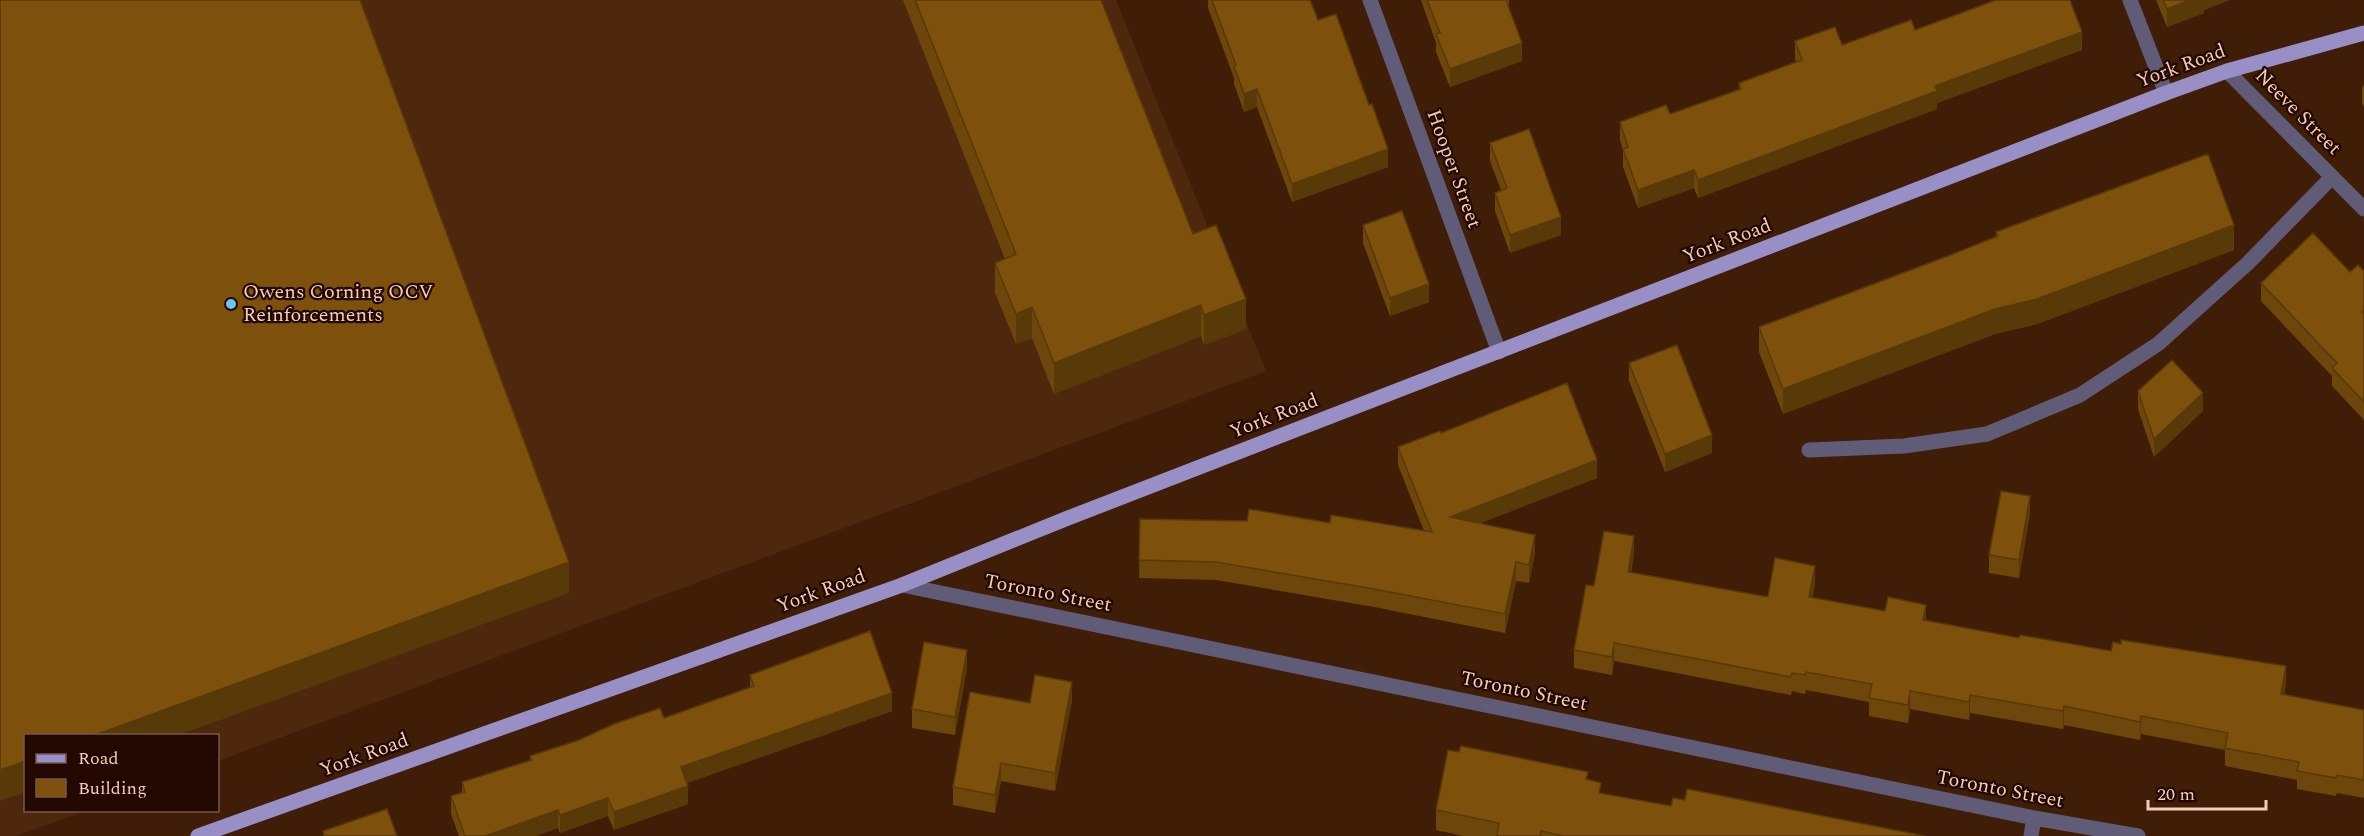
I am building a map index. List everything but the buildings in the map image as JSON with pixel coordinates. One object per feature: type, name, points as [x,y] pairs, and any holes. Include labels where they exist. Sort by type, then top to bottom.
[{"type":"main road","name":"York Road","points":[[198,836],[902,585],[1079,513],[2166,93],[2227,71],[2364,33]]},
{"type":"street","name":"Hooper Street","points":[[1370,0],[1498,352]]},
{"type":"street","points":[[2130,0],[2166,93]]},
{"type":"street","name":"Neeve Street","points":[[2227,71],[2364,209]]},
{"type":"street","points":[[1809,450],[1904,446],[1986,434],[2080,395],[2158,344],[2248,264],[2332,177]]},
{"type":"street","name":"Toronto Street","points":[[902,585],[2034,818],[2138,836]]},
{"type":"street","points":[[2031,836],[2034,818]]},
{"type":"shaded area","points":[[0,0],[1116,0],[1266,371],[219,761],[219,734],[24,734],[24,812],[82,812],[16,836],[0,836]]},
{"type":"place","name":"Owens Corning OCV Reinforcements","points":[[231,304]]}]
